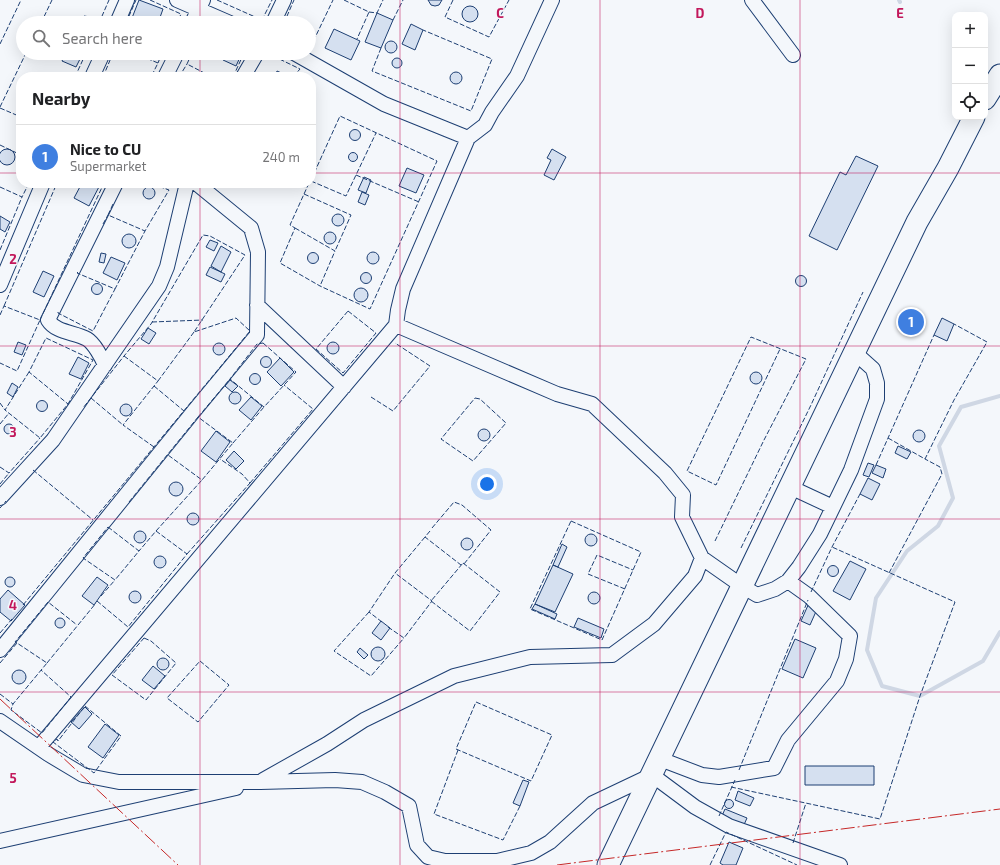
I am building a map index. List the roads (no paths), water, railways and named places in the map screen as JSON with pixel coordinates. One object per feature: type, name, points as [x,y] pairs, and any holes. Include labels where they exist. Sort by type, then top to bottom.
[{"type":"highway","points":[[988,94],[1000,75]]},
{"type":"highway","points":[[608,865],[917,222],[948,168],[972,120]]},
{"type":"street","points":[[120,16],[127,0]]},
{"type":"street","points":[[177,0],[200,5],[218,16]]},
{"type":"street","points":[[276,16],[284,0]]},
{"type":"street","points":[[44,750],[396,324],[403,290],[468,138],[485,125],[492,112],[517,76],[552,0]]},
{"type":"street","points":[[752,0],[793,55]]},
{"type":"street","points":[[195,16],[200,5]]},
{"type":"street","points":[[94,72],[100,60]]},
{"type":"street","points":[[168,72],[174,60]]},
{"type":"street","points":[[247,72],[253,60]]},
{"type":"street","points":[[306,60],[384,104],[468,138]]},
{"type":"street","points":[[0,285],[42,188]]},
{"type":"street","points":[[105,365],[102,357],[88,340],[66,332],[51,324],[48,320],[114,188]]},
{"type":"street","points":[[0,498],[53,440],[160,286],[167,267],[186,188]]},
{"type":"street","points":[[0,650],[257,335],[258,252],[251,228],[202,188]]},
{"type":"street","points":[[257,305],[344,386]]},
{"type":"street","points":[[396,324],[557,394],[592,404],[665,473],[683,495],[682,517],[702,558],[757,595],[775,589],[788,581],[799,568],[820,534],[851,470],[878,400],[873,369],[854,352]]},
{"type":"street","points":[[790,486],[833,507]]},
{"type":"street","points":[[0,841],[260,782],[327,744],[364,720],[454,676],[530,657],[612,655],[654,624],[695,576],[702,558]]},
{"type":"street","points":[[0,721],[83,775],[119,782],[260,782],[335,780],[362,782],[385,792],[409,806],[418,845],[428,857],[445,861],[497,861],[530,853],[550,842],[593,802],[656,767],[719,777],[774,768],[788,740],[837,681],[846,659],[850,636],[809,596],[788,581]]},
{"type":"street","points":[[656,767],[696,807],[729,826],[840,865]]},
{"type":"waterway","points":[[1000,396],[961,407],[939,446],[953,498],[938,526],[907,551],[876,598],[867,650],[882,686],[920,696],[983,661],[1000,632]]},
{"type":"place","name":"Nice to CU","points":[[911,322]]}]
